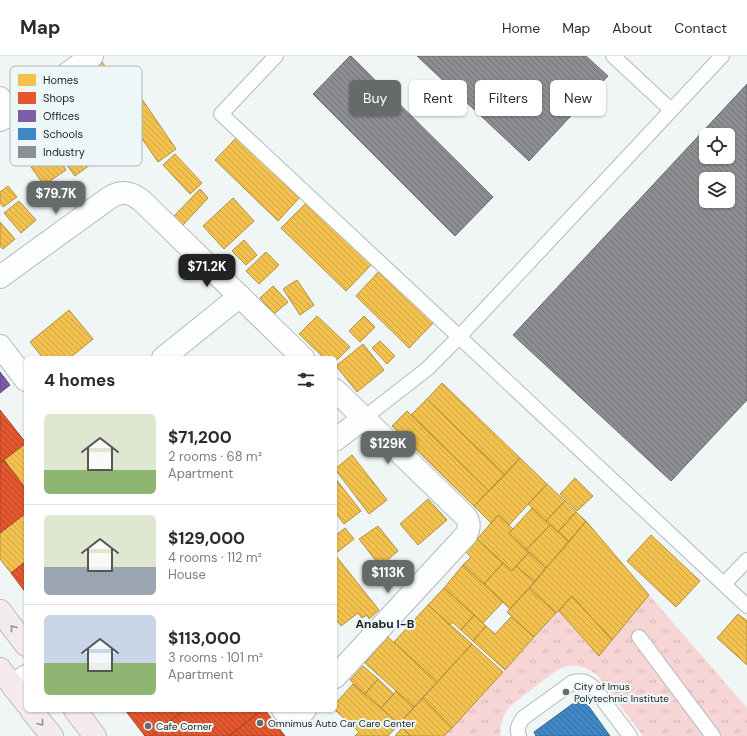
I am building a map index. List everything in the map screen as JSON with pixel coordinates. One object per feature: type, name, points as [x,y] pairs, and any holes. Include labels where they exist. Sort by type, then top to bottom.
[{"type":"highway","points":[[0,611],[24,642]]},
{"type":"highway","points":[[0,669],[22,689]]},
{"type":"highway","points":[[33,712],[52,736]]},
{"type":"highway","points":[[77,712],[95,736]]},
{"type":"street","points":[[76,66],[92,56]]},
{"type":"street","points":[[0,277],[109,198],[114,195],[127,193],[142,201],[301,356]]},
{"type":"street","points":[[165,356],[240,296]]},
{"type":"street","points":[[0,346],[24,377]]},
{"type":"street","points":[[337,392],[465,516],[469,525],[466,535],[337,675]]},
{"type":"street","points":[[337,438],[364,418]]},
{"type":"street","points":[[285,712],[293,717],[300,715],[303,712]]},
{"type":"lane","points":[[276,56],[221,114],[747,606]]},
{"type":"lane","points":[[613,56],[671,110]]},
{"type":"lane","points":[[364,418],[427,369],[459,337],[722,56]]},
{"type":"lane","points":[[724,584],[747,560]]},
{"type":"lane","points":[[639,637],[713,736]]},
{"type":"lane","points":[[519,736],[518,725],[523,718],[573,682],[581,680],[594,688],[630,736]]},
{"type":"green space","points":[[649,595],[747,708],[747,736],[643,736],[597,675],[588,669],[578,666],[567,666],[557,670],[510,706],[504,715],[500,736],[444,736],[559,611],[599,656]]},
{"type":"building: Homes","points":[[102,62],[105,66],[97,66]]},
{"type":"building: Homes","points":[[142,99],[176,149],[158,162],[142,139]]},
{"type":"building: Homes","points":[[239,135],[302,195],[278,221],[215,160]]},
{"type":"building: Homes","points":[[175,154],[202,183],[190,194],[163,165]]},
{"type":"building: Homes","points":[[63,166],[66,170],[44,185],[31,167]]},
{"type":"building: Homes","points":[[68,166],[88,166],[75,176]]},
{"type":"building: Homes","points":[[8,186],[17,197],[3,207],[0,203],[0,192]]},
{"type":"building: Homes","points":[[200,189],[208,198],[183,225],[174,216]]},
{"type":"building: Homes","points":[[233,198],[254,221],[224,249],[203,226]]},
{"type":"building: Homes","points":[[19,201],[36,220],[21,233],[4,213]]},
{"type":"building: Homes","points":[[308,201],[373,263],[346,291],[281,228]]},
{"type":"building: Homes","points":[[0,222],[15,239],[3,249],[0,246]]},
{"type":"building: Homes","points":[[244,240],[257,255],[246,265],[232,251]]},
{"type":"building: Homes","points":[[266,252],[279,265],[259,284],[246,271]]},
{"type":"building: Homes","points":[[382,268],[436,320],[409,348],[356,296]]},
{"type":"building: Homes","points":[[297,280],[314,305],[300,315],[283,289]]},
{"type":"building: Homes","points":[[273,286],[288,302],[274,314],[260,298]]},
{"type":"building: Homes","points":[[69,310],[93,339],[72,356],[41,356],[30,342]]},
{"type":"building: Homes","points":[[317,316],[350,347],[337,360],[337,356],[322,356],[299,334]]},
{"type":"building: Homes","points":[[364,316],[375,327],[360,342],[349,331]]},
{"type":"building: Homes","points":[[380,341],[395,356],[387,364],[372,348]]},
{"type":"building: Homes","points":[[363,344],[384,370],[357,392],[337,367],[337,365]]},
{"type":"building: Homes","points":[[442,383],[520,458],[505,475],[427,399]]},
{"type":"building: Homes","points":[[427,399],[505,475],[489,491],[411,415]]},
{"type":"building: Homes","points":[[407,411],[489,491],[474,506],[392,426]]},
{"type":"building: Homes","points":[[24,444],[24,487],[4,460]]},
{"type":"building: Homes","points":[[352,455],[387,500],[369,514],[337,472],[337,467]]},
{"type":"building: Homes","points":[[520,458],[547,484],[509,525],[498,515],[491,523],[474,506]]},
{"type":"building: Homes","points":[[575,478],[593,496],[577,511],[560,494]]},
{"type":"building: Homes","points":[[337,481],[361,511],[344,524],[337,515]]},
{"type":"building: Homes","points":[[547,484],[565,501],[546,521],[528,504]]},
{"type":"building: Homes","points":[[428,499],[447,520],[418,545],[400,524]]},
{"type":"building: Homes","points":[[565,501],[576,512],[558,532],[546,521]]},
{"type":"building: Homes","points":[[532,508],[550,525],[526,550],[509,533]]},
{"type":"building: Homes","points":[[576,512],[586,521],[569,542],[558,532]]},
{"type":"building: Homes","points":[[24,515],[24,563],[11,573],[0,559],[0,533]]},
{"type":"building: Homes","points":[[498,515],[513,529],[509,533],[529,552],[512,571],[477,539]]},
{"type":"building: Homes","points":[[586,521],[649,595],[612,640],[572,596],[556,613],[529,588]]},
{"type":"building: Homes","points":[[550,525],[569,542],[546,568],[526,550]]},
{"type":"building: Homes","points":[[378,526],[398,551],[380,566],[359,539]]},
{"type":"building: Homes","points":[[345,528],[354,539],[337,552],[337,534]]},
{"type":"building: Homes","points":[[651,535],[700,581],[676,607],[627,561]]},
{"type":"building: Homes","points":[[477,539],[503,563],[484,584],[463,565],[471,557],[465,551]]},
{"type":"building: Homes","points":[[529,552],[546,568],[535,582],[516,566]]},
{"type":"building: Homes","points":[[337,557],[379,610],[369,619],[367,615],[362,618],[358,613],[341,626],[337,621]]},
{"type":"building: Homes","points":[[503,563],[512,571],[516,566],[535,582],[510,609],[484,584]]},
{"type":"building: Homes","points":[[463,565],[503,602],[483,623],[444,588]]},
{"type":"building: Homes","points":[[444,588],[474,615],[461,630],[452,622],[450,625],[428,605]]},
{"type":"building: Homes","points":[[529,588],[556,613],[534,637],[507,612]]},
{"type":"building: Homes","points":[[572,596],[612,640],[599,656],[559,611]]},
{"type":"building: Homes","points":[[428,605],[472,644],[437,682],[394,642]]},
{"type":"building: Homes","points":[[738,614],[747,621],[747,665],[717,638]]},
{"type":"building: Homes","points":[[474,615],[486,626],[473,641],[461,630]]},
{"type":"building: Homes","points":[[511,617],[534,637],[505,670],[473,641],[486,626],[495,634]]},
{"type":"building: Homes","points":[[388,637],[437,682],[414,707],[365,663]]},
{"type":"building: Homes","points":[[472,644],[503,672],[452,728],[423,698]]},
{"type":"building: Homes","points":[[363,666],[378,679],[365,694],[350,680]]},
{"type":"building: Homes","points":[[378,679],[394,694],[381,708],[365,694]]},
{"type":"building: Homes","points":[[353,684],[399,724],[388,736],[355,736],[359,732],[337,712],[337,702]]},
{"type":"building: Homes","points":[[396,691],[414,707],[399,724],[381,708]]},
{"type":"building: Homes","points":[[423,698],[452,728],[444,736],[411,736],[399,724]]},
{"type":"building: Homes","points":[[402,728],[411,736],[395,736]]},
{"type":"building: Shops","points":[[0,410],[24,440],[24,445],[0,463]]},
{"type":"building: Shops","points":[[4,460],[24,486],[24,515],[0,533],[0,463]]},
{"type":"building: Shops","points":[[24,563],[24,590],[11,573]]},
{"type":"building: Shops","points":[[127,712],[181,712],[151,736],[145,736]]},
{"type":"building: Shops","points":[[181,712],[259,712],[229,736],[151,736]]},
{"type":"building: Shops","name":"Omnimus Auto Car Care Center","points":[[259,712],[267,712],[285,736],[229,736]]},
{"type":"building: Offices","points":[[0,372],[10,385],[0,393]]},
{"type":"building: Schools","points":[[582,697],[610,736],[536,736],[534,732]]},
{"type":"building: Industry","points":[[351,56],[375,80],[349,80],[349,116],[401,116],[401,106],[409,114],[409,116],[411,116],[493,197],[455,236],[313,94]]},
{"type":"building: Industry","points":[[417,56],[586,56],[608,76],[604,80],[550,80],[550,116],[571,116],[529,161],[481,116],[542,116],[542,80],[475,80],[475,110],[467,103],[467,80],[443,80]]},
{"type":"building: Industry","points":[[747,84],[747,400],[671,481],[513,335],[699,135],[699,164],[735,164],[735,128],[706,128]]},
{"type":"place","name":"City of Imus Polytechnic Institute","points":[[566,692]]},
{"type":"place","name":"Omnimus Auto Car Care Center","points":[[260,723]]},
{"type":"place","name":"Cafe Corner","points":[[148,726]]},
{"type":"district","name":"Anabu I-B","points":[[385,624]]}]
